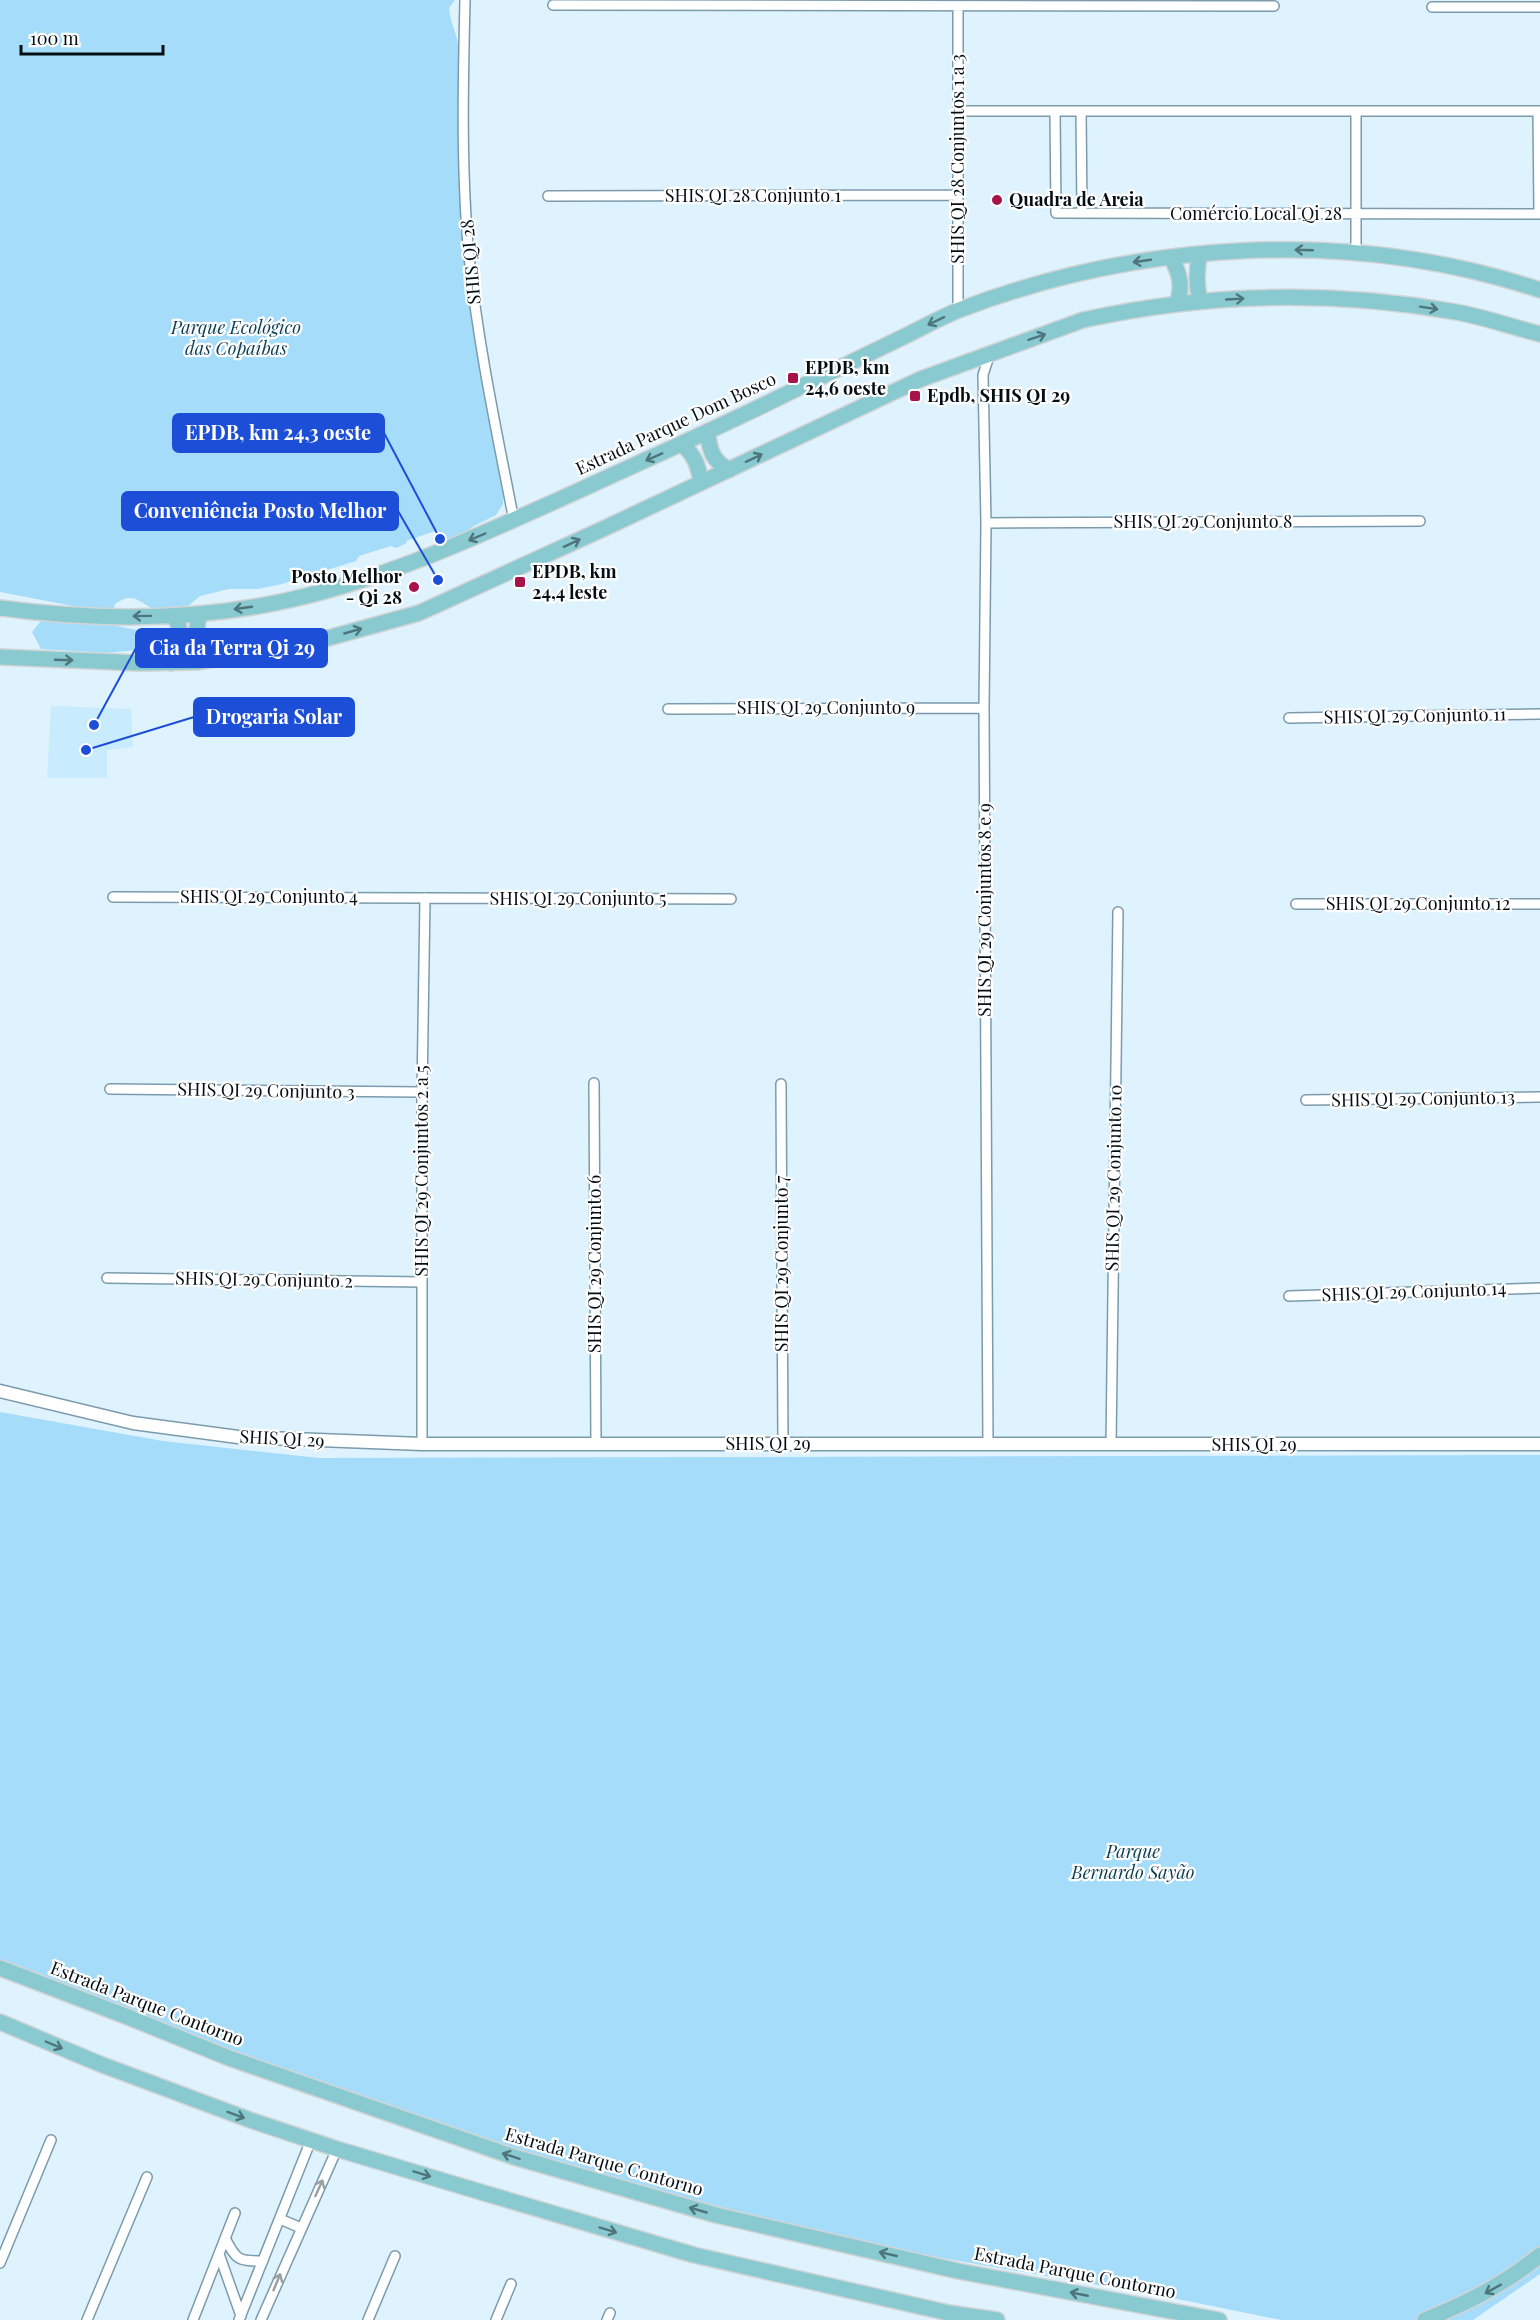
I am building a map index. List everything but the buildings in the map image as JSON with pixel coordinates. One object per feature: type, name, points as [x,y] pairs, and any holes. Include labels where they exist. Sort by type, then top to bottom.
[{"type":"main road","name":"Estrada Parque Dom Bosco","points":[[0,608],[108,616],[174,616],[275,603],[333,589],[422,560],[514,521],[708,433],[957,311],[1042,284],[1114,265],[1200,254],[1274,250],[1357,250],[1452,266],[1540,290]]},
{"type":"main road","points":[[1200,254],[1197,274],[1200,301]]},
{"type":"main road","points":[[1171,257],[1181,280],[1177,304]]},
{"type":"main road","points":[[0,657],[197,662],[310,643],[419,613],[921,379],[1083,320],[1130,310],[1200,301],[1297,296],[1391,302],[1459,312],[1540,334]]},
{"type":"main road","points":[[708,433],[709,447],[714,459],[729,470]]},
{"type":"main road","points":[[682,444],[692,453],[698,465],[701,482]]},
{"type":"main road","points":[[197,662],[195,644],[200,614]]},
{"type":"main road","points":[[171,663],[181,640],[178,623],[174,616]]},
{"type":"main road","name":"Estrada Parque Contorno","points":[[0,1968],[128,2016],[229,2058],[514,2157],[716,2215],[957,2271],[1219,2320]]},
{"type":"main road","points":[[0,2022],[111,2068],[337,2149],[694,2255],[949,2313],[997,2320]]},
{"type":"main road","points":[[1425,2320],[1494,2289],[1519,2273],[1540,2255]]},
{"type":"main road","points":[[1104,2299],[1136,2315],[1135,2320]]},
{"type":"main road","points":[[1165,2320],[1166,2318],[1192,2316]]},
{"type":"street","name":"SHIS QI 28","points":[[465,0],[463,138],[469,253],[489,399],[514,521]]},
{"type":"street","points":[[553,5],[1274,6]]},
{"type":"street","name":"SHIS QI 28 Conjuntos 1 a 3","points":[[957,311],[958,7]]},
{"type":"street","points":[[1432,7],[1540,8]]},
{"type":"street","name":"Comércio Local Qi 28","points":[[958,111],[1055,111],[1081,111],[1356,111],[1539,111],[1540,214],[1056,213],[1055,111]]},
{"type":"street","points":[[1081,111],[1082,213]]},
{"type":"street","name":"Comércio Local Qi 28","points":[[1356,111],[1357,250]]},
{"type":"street","name":"SHIS QI 28 Conjunto 1","points":[[548,196],[958,195]]},
{"type":"street","name":"SHIS QI 29 Conjuntos 8 e 9","points":[[987,1445],[984,708],[986,523],[983,375],[991,353]]},
{"type":"street","points":[[971,360],[983,375]]},
{"type":"street","name":"SHIS QI 29 Conjunto 8","points":[[986,523],[1420,521]]},
{"type":"street","name":"SHIS QI 29 Conjunto 9","points":[[668,709],[984,708]]},
{"type":"street","name":"SHIS QI 29 Conjunto 11","points":[[1289,718],[1540,714]]},
{"type":"street","name":"SHIS QI 29 Conjunto 4","points":[[113,897],[425,898]]},
{"type":"street","name":"SHIS QI 29 Conjunto 5","points":[[425,898],[731,899]]},
{"type":"street","name":"SHIS QI 29 Conjuntos 2 a 5","points":[[422,1444],[422,1092],[425,898]]},
{"type":"street","name":"SHIS QI 29 Conjunto 12","points":[[1296,904],[1540,904]]},
{"type":"street","name":"SHIS QI 29 Conjunto 10","points":[[1111,1445],[1118,912]]},
{"type":"street","name":"SHIS QI 29 Conjunto 6","points":[[594,1083],[596,1444]]},
{"type":"street","name":"SHIS QI 29 Conjunto 7","points":[[781,1084],[783,1444]]},
{"type":"street","name":"SHIS QI 29 Conjunto 3","points":[[110,1089],[422,1092]]},
{"type":"street","name":"SHIS QI 29 Conjunto 13","points":[[1306,1100],[1540,1097]]},
{"type":"street","name":"SHIS QI 29 Conjunto 2","points":[[107,1278],[422,1282]]},
{"type":"street","name":"SHIS QI 29 Conjunto 14","points":[[1289,1296],[1540,1288]]},
{"type":"street","name":"SHIS QI 29","points":[[0,1391],[133,1423],[226,1436],[422,1444],[1540,1444]]},
{"type":"street","points":[[0,2263],[51,2140]]},
{"type":"street","points":[[240,2318],[311,2140]]},
{"type":"street","points":[[261,2320],[337,2149]]},
{"type":"street","points":[[87,2320],[147,2177]]},
{"type":"street","points":[[193,2320],[235,2213]]},
{"type":"street","points":[[280,2219],[301,2228]]},
{"type":"street","points":[[225,2238],[234,2256],[240,2260],[265,2257],[287,2260]]},
{"type":"street","points":[[219,2254],[240,2318]]},
{"type":"street","points":[[368,2320],[394,2256]]},
{"type":"street","points":[[496,2320],[511,2284]]},
{"type":"shaded area","points":[[51,706],[131,709],[133,747],[107,750],[107,778],[47,778]]},
{"type":"green space","name":"Parque Ecológico das Copaíbas","points":[[0,0],[455,0],[449,8],[459,48],[463,111],[465,215],[460,228],[466,241],[504,486],[503,504],[496,515],[472,527],[464,534],[444,541],[438,530],[406,541],[407,543],[396,548],[391,546],[359,556],[356,561],[282,584],[258,589],[229,589],[200,596],[179,614],[157,611],[136,599],[121,600],[115,604],[113,613],[117,626],[167,636],[161,646],[149,651],[107,653],[41,649],[32,632],[44,617],[83,613],[78,607],[0,592]]},
{"type":"green space","name":"Parque Bernardo Sayão","points":[[0,1412],[163,1441],[319,1458],[1540,1455],[1540,2274],[1473,2320],[1281,2320],[1173,2298],[786,2231],[358,2108],[0,1968]]},
{"type":"place","name":"Quadra de Areia","points":[[997,200]]},
{"type":"place","name":"EPDB, km 24,6 oeste","points":[[793,378]]},
{"type":"place","name":"Epdb, SHIS QI 29","points":[[915,396]]},
{"type":"place","name":"EPDB, km 24,3 oeste","points":[[440,539]]},
{"type":"place","name":"Conveniência Posto Melhor","points":[[438,580]]},
{"type":"place","name":"EPDB, km 24,4 leste","points":[[520,582]]},
{"type":"place","name":"Posto Melhor - Qi 28","points":[[414,587]]},
{"type":"place","name":"Cia da Terra Qi 29","points":[[94,725]]},
{"type":"place","name":"Drogaria Solar","points":[[86,750]]}]
